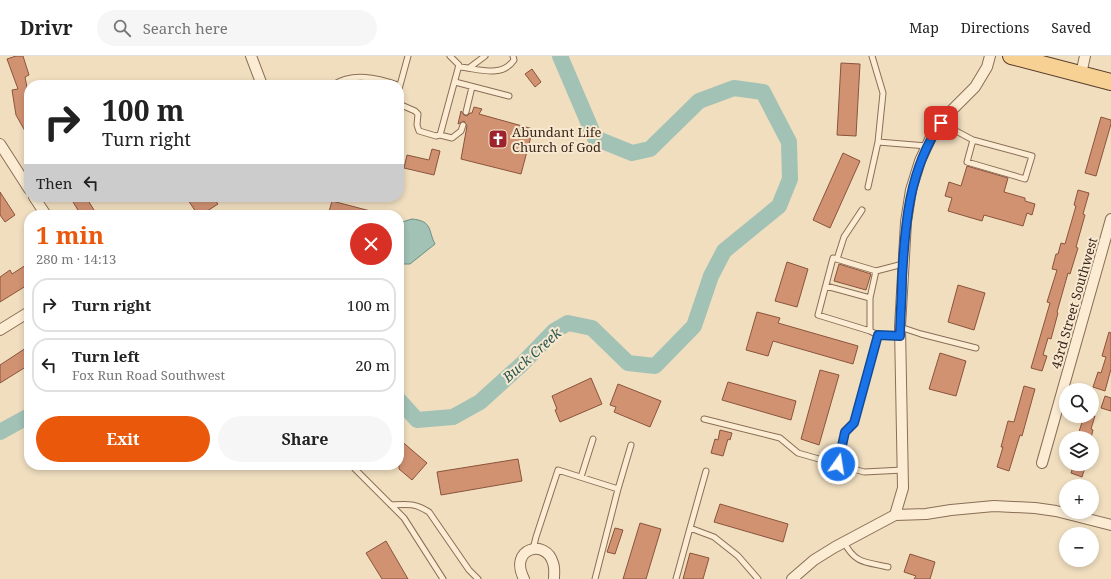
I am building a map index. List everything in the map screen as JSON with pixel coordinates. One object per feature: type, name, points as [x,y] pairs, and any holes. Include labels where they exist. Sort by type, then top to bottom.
[{"type":"main road","points":[[1011,56],[1111,82]]},
{"type":"street","points":[[251,56],[260,80]]},
{"type":"street","points":[[895,515],[903,488],[900,332],[906,222],[911,190],[920,161],[932,135],[946,116],[975,87],[985,71],[990,56]]},
{"type":"street","points":[[1081,74],[1085,56]]},
{"type":"street","points":[[0,144],[3,155],[24,182]]},
{"type":"street","name":"43rd Street Southwest","points":[[1042,463],[1111,219]]},
{"type":"street","points":[[0,330],[24,315]]},
{"type":"street","points":[[792,579],[814,560],[895,515],[926,514],[994,506],[1035,508],[1056,511],[1111,524]]},
{"type":"street","points":[[524,579],[519,566],[521,559],[526,552],[533,549],[543,550],[549,554],[554,564],[554,579]]},
{"type":"lane","points":[[401,80],[408,56]]},
{"type":"lane","points":[[440,135],[459,67],[459,65],[450,56]]},
{"type":"lane","points":[[469,68],[485,56]]},
{"type":"lane","points":[[459,67],[496,72],[511,65],[514,60],[513,56]]},
{"type":"lane","points":[[868,187],[878,142],[883,93],[872,56]]},
{"type":"lane","points":[[341,80],[355,77],[383,80]]},
{"type":"lane","points":[[455,82],[509,96]]},
{"type":"lane","points":[[466,112],[472,87]]},
{"type":"lane","points":[[404,106],[418,114],[417,125],[419,131],[436,136],[440,135],[452,138],[461,131],[463,125]]},
{"type":"lane","points":[[941,123],[973,140],[1032,156],[1024,179],[967,162],[973,140]]},
{"type":"lane","points":[[878,142],[927,146]]},
{"type":"lane","points":[[836,259],[844,237],[862,210]]},
{"type":"lane","points":[[903,264],[876,270],[833,258],[818,316],[870,331],[878,335],[900,332],[921,334],[976,348]]},
{"type":"lane","points":[[870,331],[870,298],[876,270]]},
{"type":"lane","points":[[826,286],[870,298]]},
{"type":"lane","points":[[838,464],[845,432],[854,423],[878,335]]},
{"type":"lane","points":[[704,419],[780,438],[798,453],[864,472],[903,470]]},
{"type":"lane","points":[[581,477],[593,439]]},
{"type":"lane","points":[[595,579],[631,445]]},
{"type":"lane","points":[[356,470],[404,518],[443,579]]},
{"type":"lane","points":[[533,549],[558,470],[618,489]]},
{"type":"lane","points":[[676,579],[706,471]]},
{"type":"lane","points":[[392,506],[411,504],[420,506],[429,512],[469,570],[478,579]]},
{"type":"lane","points":[[690,528],[714,537],[738,556],[758,579]]},
{"type":"lane","points":[[844,542],[849,552],[857,560],[888,567]]},
{"type":"shaded area","points":[[412,219],[419,220],[427,224],[435,244],[410,264],[404,264],[404,221]]},
{"type":"building","points":[[16,56],[23,56],[29,75],[25,77],[26,80],[24,80],[24,129],[16,115],[12,90],[18,89],[7,59]]},
{"type":"building","points":[[841,63],[860,64],[856,136],[837,135]]},
{"type":"building","points":[[532,69],[541,82],[535,87],[525,74]]},
{"type":"building","name":"Abundant Life Church of God","points":[[474,107],[482,109],[479,114],[533,129],[521,174],[461,159],[467,126],[464,121],[458,124],[461,111],[467,116],[472,113]]},
{"type":"building","points":[[1101,117],[1111,120],[1111,124],[1096,176],[1085,173]]},
{"type":"building","points":[[432,149],[440,151],[434,175],[404,168],[407,155],[429,160]]},
{"type":"building","points":[[843,153],[860,161],[830,228],[813,220]]},
{"type":"building","points":[[967,166],[1008,178],[1004,192],[1025,198],[1025,201],[1035,204],[1032,215],[1027,213],[1023,226],[984,215],[982,221],[948,211],[952,198],[945,196],[949,182],[961,186]]},
{"type":"building","points":[[1078,190],[1089,193],[1083,214],[1085,215],[1076,247],[1078,248],[1070,274],[1068,273],[1051,339],[1048,338],[1043,355],[1047,356],[1042,371],[1031,368],[1050,303],[1047,302],[1057,270],[1052,269],[1061,243],[1065,244],[1076,206],[1074,205]]},
{"type":"building","points":[[0,192],[15,215],[5,222],[0,215]]},
{"type":"building","points":[[73,202],[89,202],[94,210],[78,210]]},
{"type":"building","points":[[189,202],[217,202],[218,204],[209,210],[195,210]]},
{"type":"building","points":[[332,202],[336,202],[366,210],[329,210]]},
{"type":"building","points":[[787,262],[808,269],[797,307],[775,301]]},
{"type":"building","points":[[839,264],[871,274],[866,290],[834,281]]},
{"type":"building","points":[[24,266],[24,287],[0,302],[0,277],[10,270],[12,274]]},
{"type":"building","points":[[958,285],[985,293],[974,330],[948,322]]},
{"type":"building","points":[[757,312],[780,318],[778,323],[858,346],[853,364],[773,341],[768,356],[746,350]]},
{"type":"building","points":[[1109,332],[1111,333],[1111,369],[1105,391],[1099,389],[1099,383],[1094,383],[1098,372],[1101,373],[1106,357],[1102,356]]},
{"type":"building","points":[[24,349],[24,368],[0,383],[0,365]]},
{"type":"building","points":[[940,353],[966,361],[956,396],[929,389]]},
{"type":"building","points":[[820,370],[839,375],[819,445],[801,439]]},
{"type":"building","points":[[591,378],[602,404],[560,422],[555,410],[557,409],[552,396]]},
{"type":"building","points":[[728,382],[796,401],[791,420],[722,400]]},
{"type":"building","points":[[618,384],[661,401],[650,427],[614,412],[616,407],[610,405]]},
{"type":"building","points":[[1024,386],[1035,389],[1022,436],[1020,435],[1009,471],[997,467],[1008,421],[1014,422]]},
{"type":"building","points":[[1105,396],[1111,398],[1111,411],[1101,408]]},
{"type":"building","points":[[1082,423],[1093,423],[1091,429],[1093,431],[1079,431]]},
{"type":"building","points":[[720,430],[732,433],[730,440],[728,439],[723,456],[711,453],[715,439],[718,440]]},
{"type":"building","points":[[404,443],[427,463],[412,480],[400,470],[404,470]]},
{"type":"building","points":[[518,459],[522,481],[441,495],[437,472]]},
{"type":"building","points":[[1072,471],[1084,471],[1082,477],[1071,473]]},
{"type":"building","points":[[720,504],[788,524],[783,542],[714,522]]},
{"type":"building","points":[[640,523],[661,529],[646,579],[623,579]]},
{"type":"building","points":[[615,528],[623,530],[615,554],[607,552]]},
{"type":"building","points":[[386,541],[408,579],[382,579],[366,553]]},
{"type":"building","points":[[690,553],[709,558],[703,579],[683,579]]},
{"type":"building","points":[[910,554],[935,562],[930,579],[914,579],[916,576],[904,572]]},
{"type":"waterway","name":"Buck Creek","points":[[404,406],[417,420],[453,417],[480,402],[522,364],[554,331],[568,323],[592,328],[628,363],[655,366],[694,326],[711,276],[724,251],[779,206],[790,179],[789,142],[763,92],[734,88],[699,101],[650,149],[632,153],[595,138],[560,56]]},
{"type":"waterway","name":"Buck Creek","points":[[0,432],[24,419]]},
{"type":"place","name":"Abundant Life Church of God","points":[[498,139]]},
{"type":"route","points":[[838,464],[845,432],[854,423],[878,335],[900,336],[906,222],[911,190],[920,161],[932,135],[941,123]]}]
